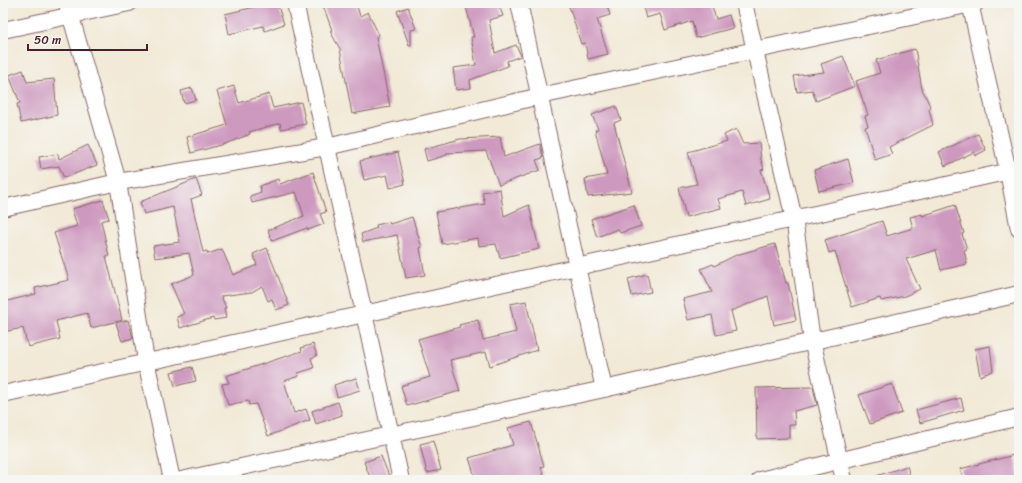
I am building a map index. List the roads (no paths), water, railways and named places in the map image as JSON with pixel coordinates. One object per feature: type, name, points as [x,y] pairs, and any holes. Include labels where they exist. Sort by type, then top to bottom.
[{"type":"street","points":[[3,30],[68,9],[129,3]]},
{"type":"street","points":[[295,3],[401,480]]},
{"type":"street","points":[[519,3],[604,389]]},
{"type":"street","points":[[744,3],[794,219],[812,340],[844,480]]},
{"type":"street","points":[[3,208],[118,182],[327,147],[540,96],[972,3],[1014,170],[1019,229]]},
{"type":"street","points":[[68,9],[118,182],[146,361],[172,480]]},
{"type":"street","points":[[3,394],[146,361],[1014,170]]},
{"type":"street","points":[[181,480],[604,389],[812,340],[1019,294]]},
{"type":"street","points":[[760,480],[1019,417]]}]
